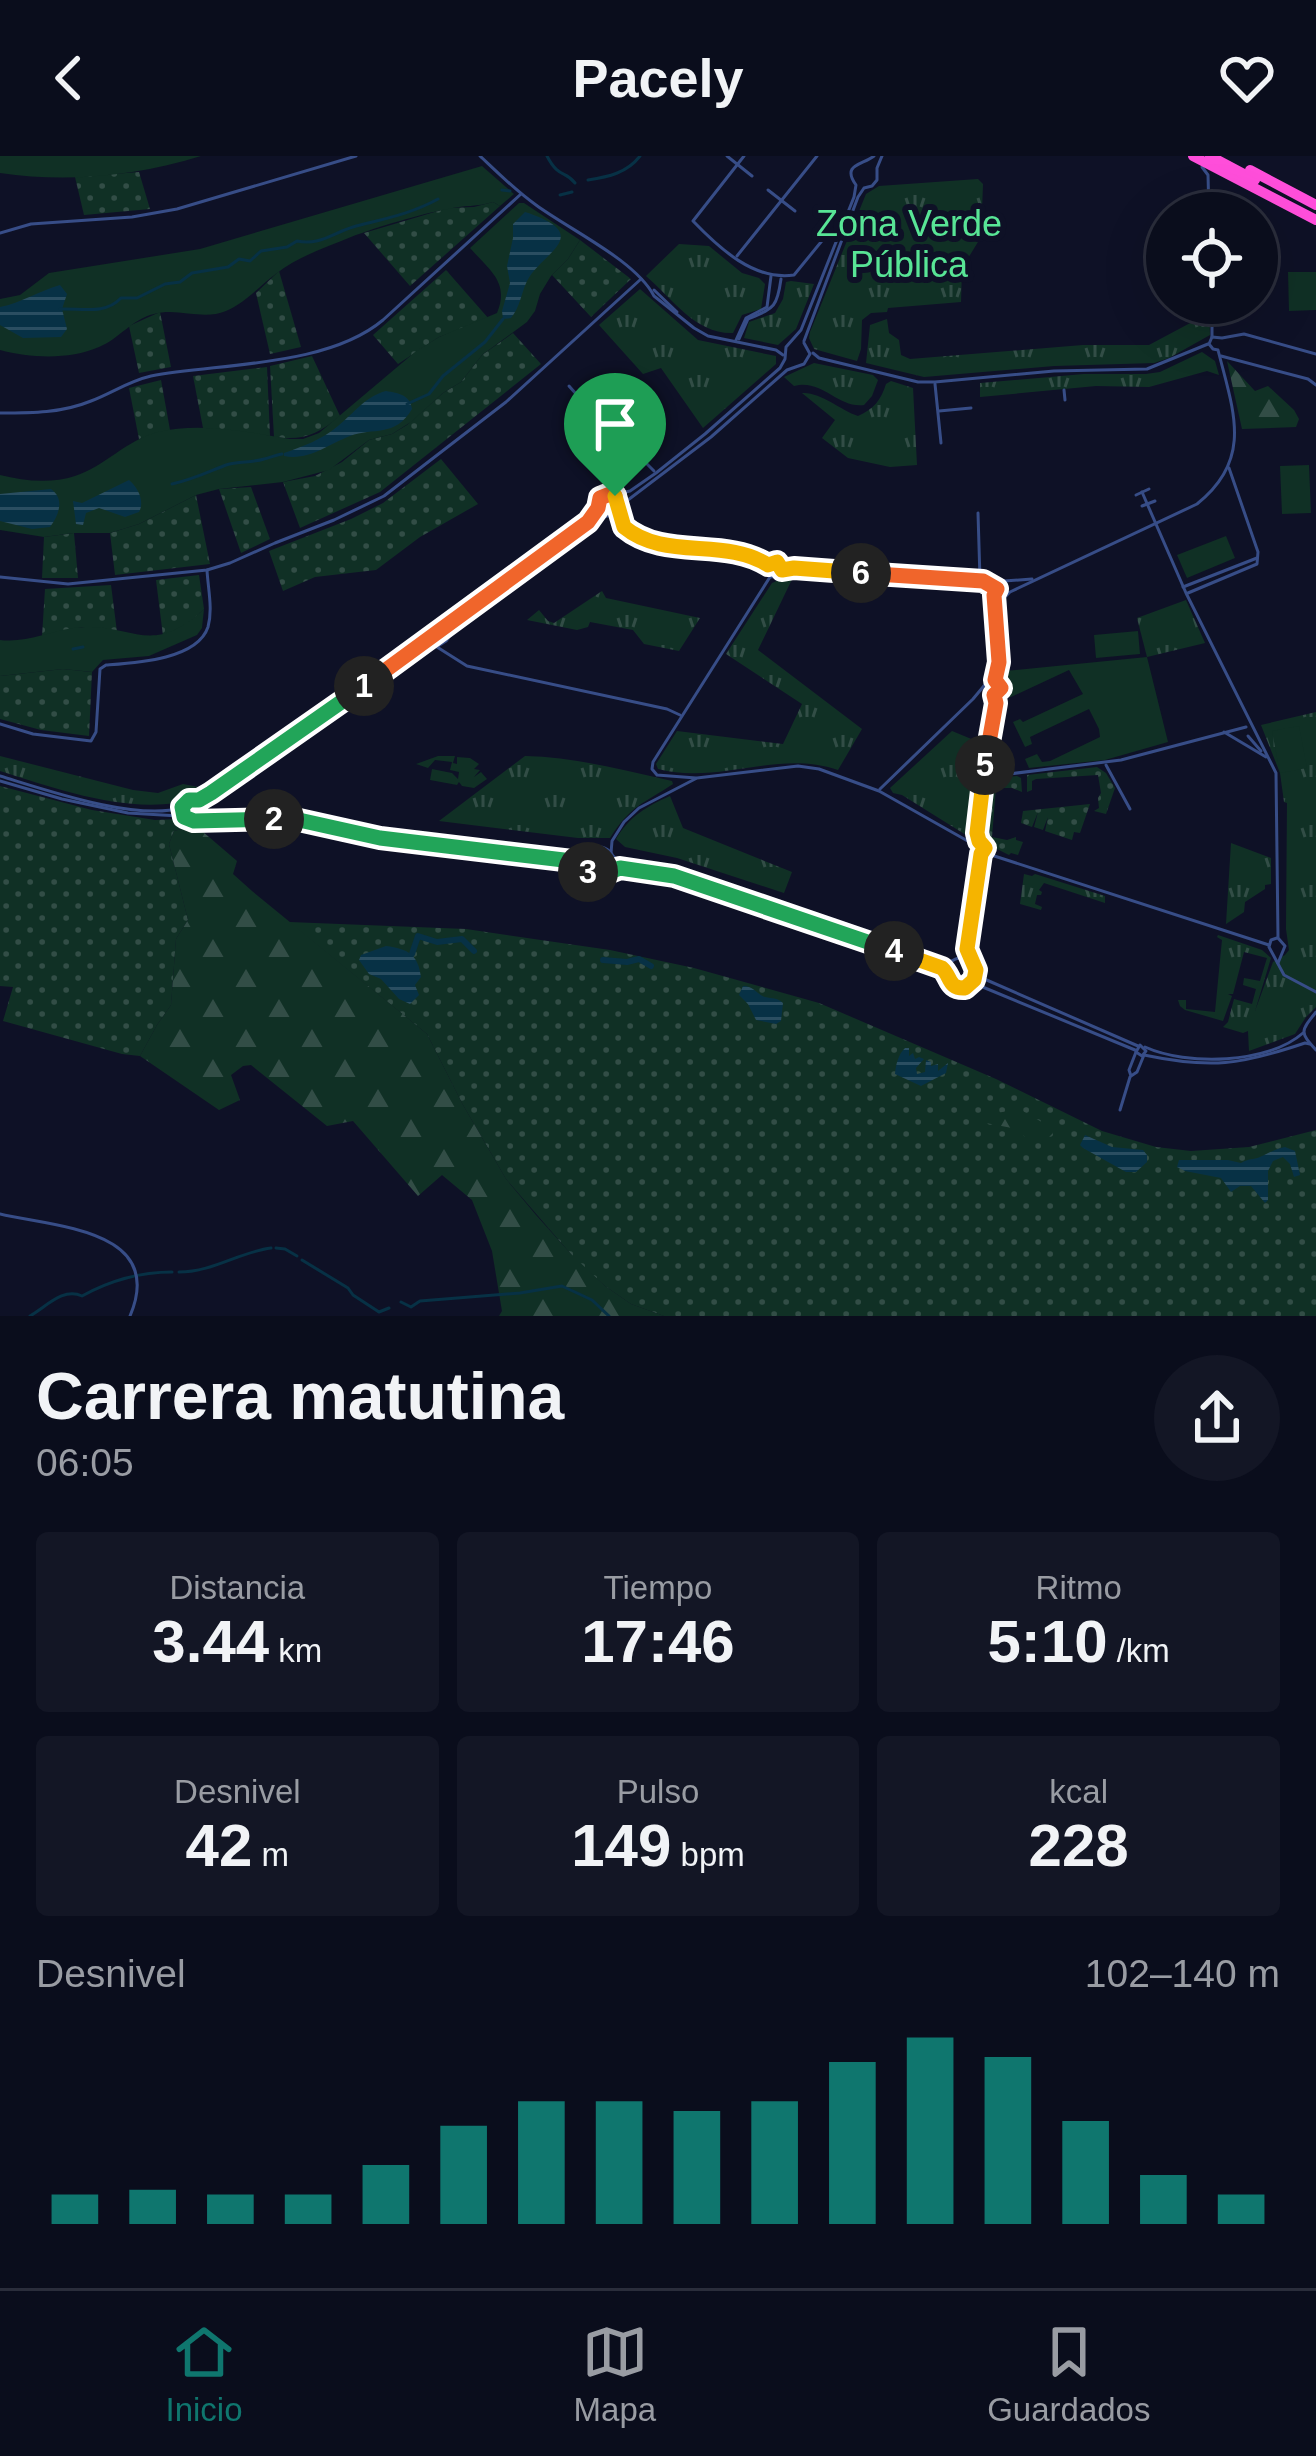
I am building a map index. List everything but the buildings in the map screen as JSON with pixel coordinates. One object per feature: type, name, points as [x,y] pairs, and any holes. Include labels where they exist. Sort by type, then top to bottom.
[{"type":"highway","points":[[1194,156],[1316,209]]},
{"type":"highway","points":[[1210,156],[1316,209]]},
{"type":"highway","points":[[1225,156],[1316,209]]},
{"type":"street","points":[[0,233],[31,224],[158,214],[356,156]]},
{"type":"street","points":[[480,156],[521,194],[613,256],[703,334],[776,350],[796,366]]},
{"type":"street","points":[[727,156],[752,176]]},
{"type":"street","points":[[744,156],[693,220],[736,257],[753,270],[782,277],[796,274],[830,232],[827,220]]},
{"type":"street","points":[[736,257],[817,156]]},
{"type":"street","points":[[866,161],[874,156]]},
{"type":"street","points":[[804,343],[858,197],[875,183],[882,156]]},
{"type":"street","points":[[1194,156],[1208,175],[1208,192]]},
{"type":"street","points":[[776,350],[792,342],[804,323],[854,197],[855,160],[877,168]]},
{"type":"street","points":[[856,185],[864,188]]},
{"type":"street","points":[[768,190],[795,211]]},
{"type":"street","points":[[0,413],[63,410],[142,378],[256,363],[358,338],[521,194]]},
{"type":"street","points":[[737,342],[746,318],[767,307],[771,275]]},
{"type":"street","points":[[737,342],[746,321],[774,305],[782,277]]},
{"type":"street","points":[[0,578],[68,584],[207,569],[334,520],[384,496],[521,389],[641,279]]},
{"type":"street","points":[[792,342],[804,343],[819,358],[935,382],[1063,370],[1147,369],[1209,344],[1213,324]]},
{"type":"street","points":[[1213,337],[1244,334],[1316,354]]},
{"type":"street","points":[[995,607],[1008,593],[1197,504],[1217,485],[1229,466],[1236,430],[1219,352],[1222,338]]},
{"type":"street","points":[[1209,344],[1219,352],[1316,385]]},
{"type":"street","points":[[0,778],[129,808],[165,811],[199,800],[288,741],[588,522],[600,498],[630,491],[656,472],[780,368],[786,347]]},
{"type":"street","points":[[806,362],[809,350]]},
{"type":"street","points":[[199,820],[205,808],[449,636],[477,610],[618,509],[787,370],[819,358]]},
{"type":"street","points":[[935,382],[941,443]]},
{"type":"street","points":[[569,386],[610,438],[626,443],[656,472]]},
{"type":"street","points":[[1064,390],[1065,400]]},
{"type":"street","points":[[938,411],[971,408]]},
{"type":"street","points":[[1185,590],[1257,565],[1229,466]]},
{"type":"street","points":[[1149,489],[1139,493],[1246,710],[1253,736],[1247,736]]},
{"type":"street","points":[[615,496],[624,527]]},
{"type":"street","points":[[1145,506],[1155,501]]},
{"type":"street","points":[[598,508],[643,541],[734,553],[768,565],[777,562],[782,570]]},
{"type":"street","points":[[978,512],[981,581]]},
{"type":"street","points":[[768,565],[766,571],[776,578],[782,570],[800,568],[981,581],[1040,578]]},
{"type":"street","points":[[0,724],[33,734],[91,741],[96,732],[100,669],[157,660],[190,647],[205,634],[210,609],[207,569]]},
{"type":"street","points":[[770,577],[655,758],[652,770],[657,775],[697,778],[804,766],[879,790],[976,842],[983,851],[967,949],[982,978],[1144,1055],[1179,1063],[1236,1064],[1304,1042],[1314,1047]]},
{"type":"street","points":[[981,581],[1008,593]]},
{"type":"street","points":[[974,699],[1001,688],[995,680],[999,662],[994,595],[1006,581]]},
{"type":"street","points":[[1006,581],[1008,593]]},
{"type":"street","points":[[444,628],[451,654]]},
{"type":"street","points":[[431,638],[435,646],[466,666],[682,716]]},
{"type":"street","points":[[879,790],[988,681],[995,680]]},
{"type":"street","points":[[985,685],[996,703],[974,851],[1269,945]]},
{"type":"street","points":[[983,777],[1106,763],[1250,727]]},
{"type":"street","points":[[1250,727],[1244,731],[1247,736],[1274,766]]},
{"type":"street","points":[[1250,727],[1274,766],[1278,786],[1278,938],[1286,946],[1279,963]]},
{"type":"street","points":[[1222,731],[1266,757]]},
{"type":"street","points":[[1106,763],[1130,809]]},
{"type":"street","points":[[0,778],[62,799],[128,813],[194,821],[299,820],[380,838],[572,861],[597,876],[620,868],[674,876],[946,972]]},
{"type":"street","points":[[611,871],[612,841],[624,822],[639,808],[697,778]]},
{"type":"street","points":[[199,800],[217,814],[299,815],[380,832],[572,856],[612,841]]},
{"type":"street","points":[[182,807],[184,817]]},
{"type":"street","points":[[598,847],[619,862],[674,870],[938,961],[973,965]]},
{"type":"street","points":[[585,868],[587,853]]},
{"type":"street","points":[[1278,938],[1269,945],[1270,952],[1282,953]]},
{"type":"street","points":[[967,949],[946,972],[956,987],[973,982]]},
{"type":"street","points":[[1275,954],[1284,975],[1316,992]]},
{"type":"street","points":[[973,965],[973,982]]},
{"type":"street","points":[[973,982],[1138,1049],[1171,1056],[1224,1059],[1265,1051],[1294,1041],[1314,1016]]},
{"type":"street","points":[[1304,1033],[1314,1047]]},
{"type":"street","points":[[1120,1110],[1138,1049]]},
{"type":"street","points":[[1131,1076],[1144,1055]]},
{"type":"street","points":[[0,1215],[106,1238],[121,1247],[136,1276],[137,1295],[130,1316]]},
{"type":"green space","points":[[0,156],[201,156],[127,173],[51,177],[0,173]]},
{"type":"green space","points":[[482,166],[514,194],[500,206],[493,202],[454,208],[351,237],[294,262],[226,311],[154,314],[106,343],[75,354],[37,356],[0,350],[0,299],[20,295],[49,273],[200,249]]},
{"type":"green space","points":[[139,172],[150,209],[84,215],[75,177]]},
{"type":"green space","name":"Zona Verde Pública","points":[[978,179],[983,184],[981,237],[962,268],[961,302],[871,313],[862,320],[857,361],[814,349],[810,332],[866,194],[879,186]]},
{"type":"green space","points":[[493,202],[500,206],[410,286],[364,233],[448,208]]},
{"type":"green space","points":[[519,203],[580,240],[551,276],[527,322],[482,355],[461,382],[392,434],[369,440],[329,470],[196,495],[110,533],[44,537],[0,530],[0,475],[38,481],[66,478],[86,472],[146,436],[174,429],[224,429],[290,439],[319,433],[415,352],[497,313],[499,285],[470,248]]},
{"type":"green space","points":[[580,240],[631,279],[591,317],[552,275]]},
{"type":"green space","points":[[679,244],[709,246],[742,273],[759,278],[765,284],[761,309],[742,315],[733,333],[707,328],[685,314],[646,276]]},
{"type":"green space","points":[[446,270],[489,319],[439,337],[398,364],[373,335]]},
{"type":"green space","points":[[279,271],[301,347],[270,354],[256,293]]},
{"type":"green space","points":[[1288,272],[1316,272],[1316,310],[1289,311]]},
{"type":"green space","name":"Zona Verde Pública","points":[[786,282],[814,284],[796,329],[778,345],[744,338],[749,322],[775,313]]},
{"type":"green space","name":"Zona Verde Pública","points":[[640,289],[698,340],[776,356],[776,364],[703,428],[661,368],[643,374],[599,325]]},
{"type":"green space","points":[[160,312],[171,367],[139,373],[129,326]]},
{"type":"green space","name":"Zona Verde Pública","points":[[887,319],[901,355],[910,359],[1083,345],[1149,345],[1188,324],[1210,324],[1210,335],[1154,363],[924,377],[866,363],[870,325]]},
{"type":"green space","points":[[513,333],[541,364],[380,492],[300,528],[283,482],[315,476],[369,440],[407,425],[461,382],[482,355]]},
{"type":"green space","points":[[1202,352],[1215,361],[1219,375],[1207,371],[1149,387],[1096,386],[980,397],[980,383],[1146,374]]},
{"type":"green space","points":[[312,356],[340,416],[310,435],[274,437],[270,366]]},
{"type":"green space","points":[[1227,361],[1255,391],[1268,386],[1294,410],[1299,419],[1296,427],[1242,429]]},
{"type":"green space","points":[[814,363],[873,375],[878,380],[872,396],[864,405],[854,405],[813,386],[794,386],[784,377]]},
{"type":"green space","points":[[267,367],[270,436],[203,428],[193,376]]},
{"type":"green space","points":[[161,380],[170,430],[139,439],[129,388]]},
{"type":"green space","name":"Zona Verde Pública","points":[[891,381],[913,388],[917,465],[890,467],[848,458],[822,438],[835,420],[802,393],[858,416],[876,403]]},
{"type":"green space","points":[[441,459],[478,504],[420,537],[376,570],[315,577],[283,591],[269,551],[383,503]]},
{"type":"green space","points":[[1309,465],[1311,513],[1282,514],[1280,466]]},
{"type":"green space","points":[[251,487],[270,539],[241,553],[219,489]]},
{"type":"green space","points":[[196,495],[210,564],[115,575],[110,533]]},
{"type":"green space","points":[[74,533],[78,578],[42,578],[44,537]]},
{"type":"green space","points":[[1226,536],[1235,558],[1187,578],[1177,555]]},
{"type":"green space","points":[[795,573],[758,650],[862,729],[838,770],[793,763],[703,773],[658,769],[656,764],[677,731],[783,744],[802,704],[726,654],[772,583]]},
{"type":"green space","points":[[199,575],[204,609],[188,624],[163,636],[156,580]]},
{"type":"green space","points":[[111,585],[117,632],[82,627],[42,636],[45,589]]},
{"type":"green space","points":[[602,591],[606,598],[700,618],[679,651],[644,644],[633,630],[590,622],[577,630],[527,620],[539,610],[554,623]]},
{"type":"green space","points":[[1186,600],[1205,643],[1147,657],[1137,618]]},
{"type":"green space","points":[[204,609],[197,635],[149,656],[103,660],[92,672],[63,669],[0,676],[0,640],[93,627],[154,635],[185,624]]},
{"type":"green space","points":[[1138,631],[1140,654],[1096,658],[1094,635]]},
{"type":"green space","points":[[1147,657],[1168,742],[1105,760],[1029,768],[1025,759],[1037,754],[1042,762],[1050,761],[1100,737],[1099,729],[1089,709],[1030,737],[1032,744],[1025,747],[1013,722],[1023,722],[1083,694],[1069,670],[1003,697],[1005,671]]},
{"type":"green space","points":[[63,669],[92,672],[89,736],[0,719],[0,676]]},
{"type":"green space","points":[[1316,712],[1316,1007],[1295,1034],[1249,1051],[1248,1031],[1223,1027],[1234,999],[1252,1004],[1256,989],[1243,985],[1244,978],[1260,981],[1267,958],[1244,952],[1223,1021],[1185,1010],[1178,1000],[1186,1000],[1186,1009],[1215,1012],[1222,940],[1218,935],[1262,950],[1271,958],[1255,1011],[1273,962],[1289,950],[1287,803],[1261,725]]},
{"type":"green space","points":[[1299,726],[1307,768],[1280,773],[1272,731]]},
{"type":"green space","points":[[952,731],[981,743],[974,825],[966,835],[890,788]]},
{"type":"green space","points":[[0,756],[133,790],[158,793],[183,784],[209,789],[184,795],[175,803],[109,801],[0,771]]},
{"type":"green space","points":[[438,756],[455,756],[453,763],[457,764],[457,757],[470,758],[479,764],[474,777],[481,772],[487,779],[474,788],[430,780],[432,769],[458,779],[459,772],[450,770],[452,762],[435,760],[428,768],[416,764]]},
{"type":"green space","points":[[525,756],[599,765],[673,784],[631,812],[610,838],[439,821]]},
{"type":"green space","points":[[1097,767],[1115,788],[1106,814],[1094,811],[1101,793],[1098,775],[1036,779],[1027,792],[1027,775]]},
{"type":"green space","points":[[1017,776],[1022,792],[996,788],[992,837],[1016,837],[1023,842],[1018,855],[1009,855],[989,845],[983,830],[988,786],[998,778]]},
{"type":"green space","points":[[0,786],[92,810],[179,819],[194,826],[174,831],[169,844],[188,920],[176,939],[171,1005],[140,1056],[3,1021],[13,987],[0,986]]},
{"type":"green space","points":[[670,796],[683,828],[792,872],[784,893],[677,858],[625,847],[616,839],[639,813]]},
{"type":"green space","points":[[1090,804],[1080,833],[1074,832],[1072,840],[1045,831],[1048,817],[1043,830],[1034,827],[1038,812],[1032,827],[1021,823],[1023,811]]},
{"type":"green space","points":[[201,826],[237,861],[233,874],[252,891],[427,1034],[506,1179],[571,1254],[631,1304],[664,1316],[499,1316],[492,1251],[472,1200],[442,1175],[418,1196],[353,1121],[327,1126],[251,1065],[231,1075],[240,1100],[219,1110],[140,1056],[171,1005],[176,939],[188,920],[169,844],[174,831]]},
{"type":"green space","points":[[1231,843],[1271,858],[1271,884],[1245,902],[1244,912],[1226,924]]},
{"type":"green space","points":[[1024,874],[1105,896],[1105,903],[1044,883],[1035,904],[1041,910],[1020,904]]},
{"type":"green space","points":[[289,922],[466,929],[694,968],[819,1003],[996,1079],[1102,1131],[1156,1147],[1191,1151],[1249,1147],[1316,1130],[1316,1316],[664,1316],[631,1304],[576,1260],[506,1179],[427,1034]]},
{"type":"green space","points":[[1021,1110],[1053,1133],[1045,1141],[986,1123],[1002,1112]]},
{"type":"water","points":[[525,212],[546,220],[561,236],[527,281],[514,314],[503,319],[513,224]]},
{"type":"water","points":[[60,285],[67,294],[62,309],[67,329],[61,337],[23,338],[0,325],[0,307]]},
{"type":"water","points":[[386,391],[411,404],[398,424],[350,436],[309,454],[284,456],[325,435]]},
{"type":"water","points":[[129,480],[140,495],[139,512],[125,517],[99,508],[86,513],[83,525],[76,524],[73,501],[82,503]]},
{"type":"water","points":[[51,489],[59,507],[50,527],[32,529],[0,521],[0,494]]},
{"type":"water","points":[[386,946],[406,951],[417,963],[419,995],[410,1004],[369,974],[359,960]]},
{"type":"water","points":[[743,986],[783,1003],[781,1021],[756,1020],[739,995]]},
{"type":"water","points":[[905,1048],[909,1056],[913,1053],[915,1059],[924,1059],[917,1074],[925,1072],[926,1060],[931,1066],[938,1064],[938,1071],[948,1063],[946,1073],[921,1086],[895,1074]]},
{"type":"water","points":[[1085,1135],[1112,1147],[1143,1150],[1147,1162],[1136,1172],[1126,1172],[1083,1148]]},
{"type":"water","points":[[1285,1147],[1295,1151],[1300,1175],[1294,1177],[1283,1157],[1273,1161],[1265,1203],[1251,1186],[1231,1192],[1221,1178],[1177,1167],[1179,1160],[1241,1163]]},
{"type":"waterway","points":[[547,156],[575,183]]},
{"type":"waterway","points":[[588,180],[610,176],[640,156]]},
{"type":"waterway","points":[[502,190],[510,191]]},
{"type":"waterway","points":[[560,195],[572,192]]},
{"type":"waterway","points":[[60,309],[108,307],[121,298],[137,298],[180,282],[192,273],[228,267],[239,259],[250,261],[261,251],[319,240],[438,199]]},
{"type":"waterway","points":[[407,404],[429,394],[503,319]]},
{"type":"waterway","points":[[172,484],[226,465],[282,454]]},
{"type":"waterway","points":[[73,649],[83,647]]},
{"type":"waterway","points":[[412,954],[418,936],[437,942],[462,939],[474,951]]},
{"type":"waterway","points":[[603,960],[639,959],[651,966]]},
{"type":"waterway","points":[[179,1272],[271,1248]]},
{"type":"waterway","points":[[276,1248],[297,1256]]},
{"type":"waterway","points":[[302,1260],[379,1312],[389,1308]]},
{"type":"waterway","points":[[30,1316],[61,1296],[82,1296],[126,1278],[172,1272]]},
{"type":"waterway","points":[[401,1302],[411,1307],[420,1301],[562,1286],[592,1300],[609,1316]]},
{"type":"route","points":[[615,496],[624,527],[655,544],[734,553],[768,565],[777,562],[782,570],[983,581],[997,589],[999,662],[995,680],[1001,688],[994,695],[977,829],[985,850],[967,949],[976,970],[970,985],[956,987],[936,966],[674,876],[620,868],[597,876],[572,861],[380,838],[299,820],[194,821],[184,817],[185,802],[207,796],[298,734],[588,522],[600,498],[615,496]]}]
